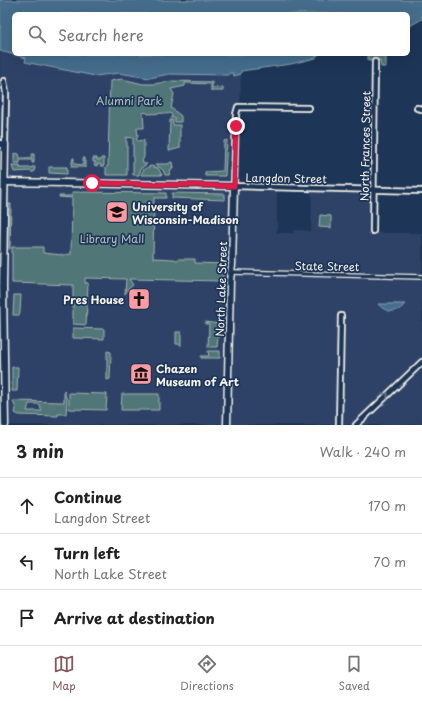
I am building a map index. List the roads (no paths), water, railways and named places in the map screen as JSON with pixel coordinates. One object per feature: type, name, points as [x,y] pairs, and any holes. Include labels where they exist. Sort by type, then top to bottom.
[{"type":"street","name":"North Frances Street","points":[[373,231],[376,62]]},
{"type":"street","points":[[4,81],[6,98],[3,144],[5,182],[2,339],[5,425]]},
{"type":"street","name":"North Lake Street","points":[[227,425],[230,288],[237,109],[240,106],[309,108]]},
{"type":"street","points":[[417,108],[422,109]]},
{"type":"street","name":"Langdon Street","points":[[5,182],[422,191]]},
{"type":"street","name":"State Street","points":[[231,272],[422,277]]},
{"type":"street","points":[[339,425],[341,316]]},
{"type":"street","points":[[356,425],[422,362]]},
{"type":"place","name":"University of Wisconsin-Madison","points":[[117,212]]},
{"type":"place","name":"Pres House","points":[[139,299]]},
{"type":"place","name":"Chazen Museum of Art","points":[[141,374]]},
{"type":"park label","name":"Alumni Park","points":[[129,100]]},
{"type":"park label","name":"Library Mall","points":[[112,238]]}]
